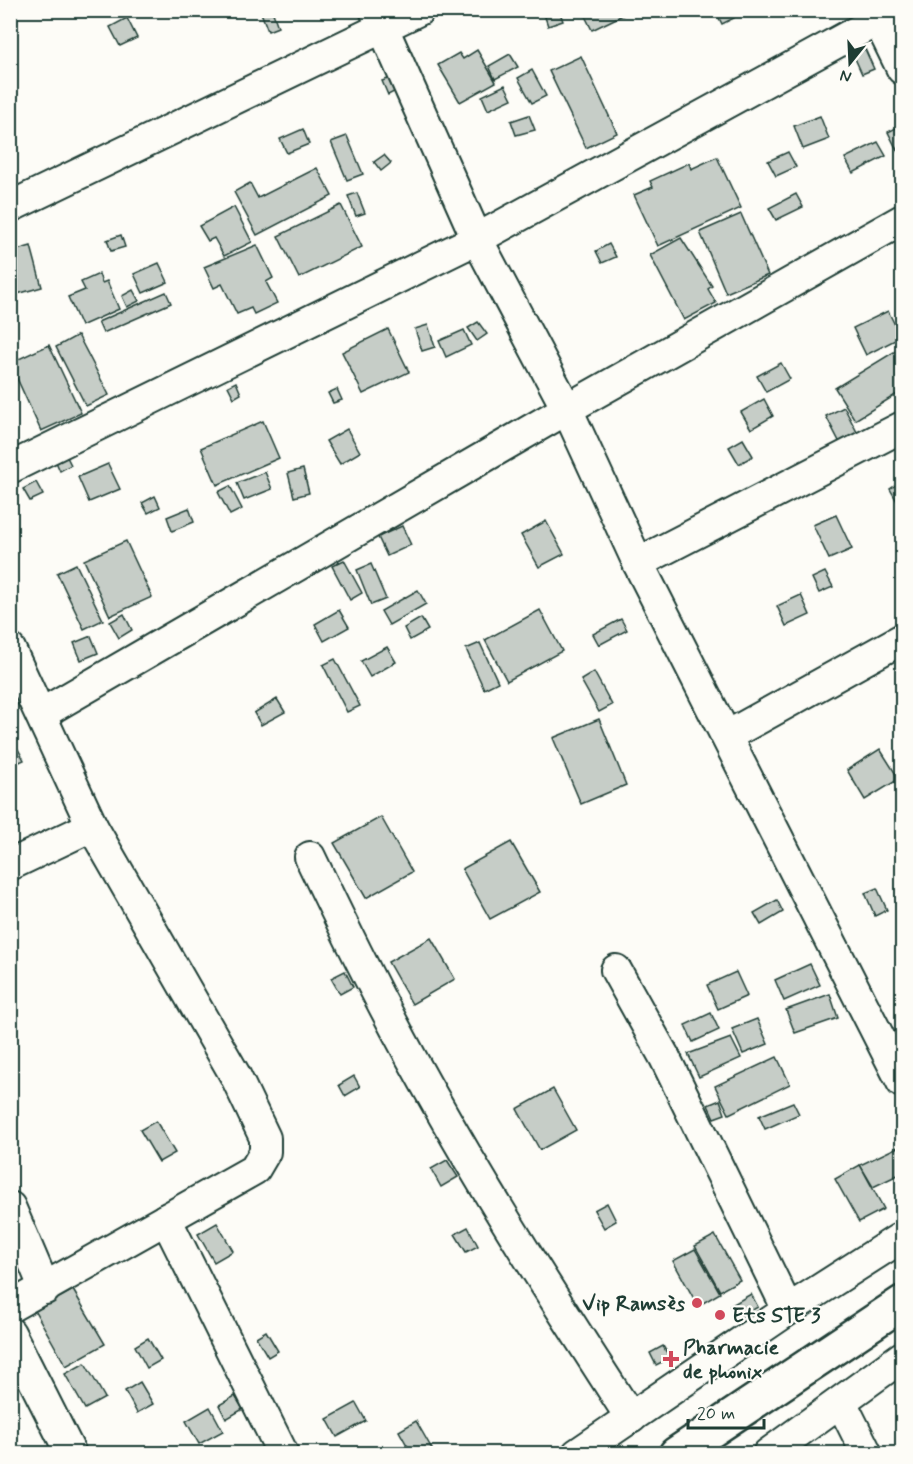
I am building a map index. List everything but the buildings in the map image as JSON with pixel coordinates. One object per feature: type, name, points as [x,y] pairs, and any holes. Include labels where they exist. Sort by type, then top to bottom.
[{"type":"highway","points":[[676,1454],[903,1303]]},
{"type":"street","points":[[10,207],[380,20],[419,10]]},
{"type":"street","points":[[10,468],[477,239],[887,15],[903,69]]},
{"type":"street","points":[[380,20],[477,239],[567,409],[638,563],[903,1082]]},
{"type":"street","points":[[41,714],[567,409],[903,220]]},
{"type":"street","points":[[638,563],[903,427]]},
{"type":"street","points":[[727,736],[903,639]]},
{"type":"street","points":[[10,650],[92,826],[235,1075],[265,1138],[265,1152],[255,1169],[10,1307]]},
{"type":"street","points":[[10,866],[92,826]]},
{"type":"street","points":[[310,858],[370,983],[436,1103],[524,1253],[631,1418]]},
{"type":"street","points":[[616,970],[665,1058],[788,1310]]},
{"type":"street","points":[[10,1207],[45,1289]]},
{"type":"street","points":[[166,1219],[283,1454]]},
{"type":"street","points":[[577,1454],[788,1310],[903,1238]]},
{"type":"street","points":[[10,1333],[71,1454]]},
{"type":"street","points":[[768,1454],[903,1357]]},
{"type":"street","points":[[841,1402],[867,1454]]},
{"type":"place","name":"Vip Ramsès","points":[[697,1303]]},
{"type":"place","name":"Ets STE 3","points":[[720,1315]]},
{"type":"place","name":"Pharmacie de phonix","points":[[671,1359]]}]
